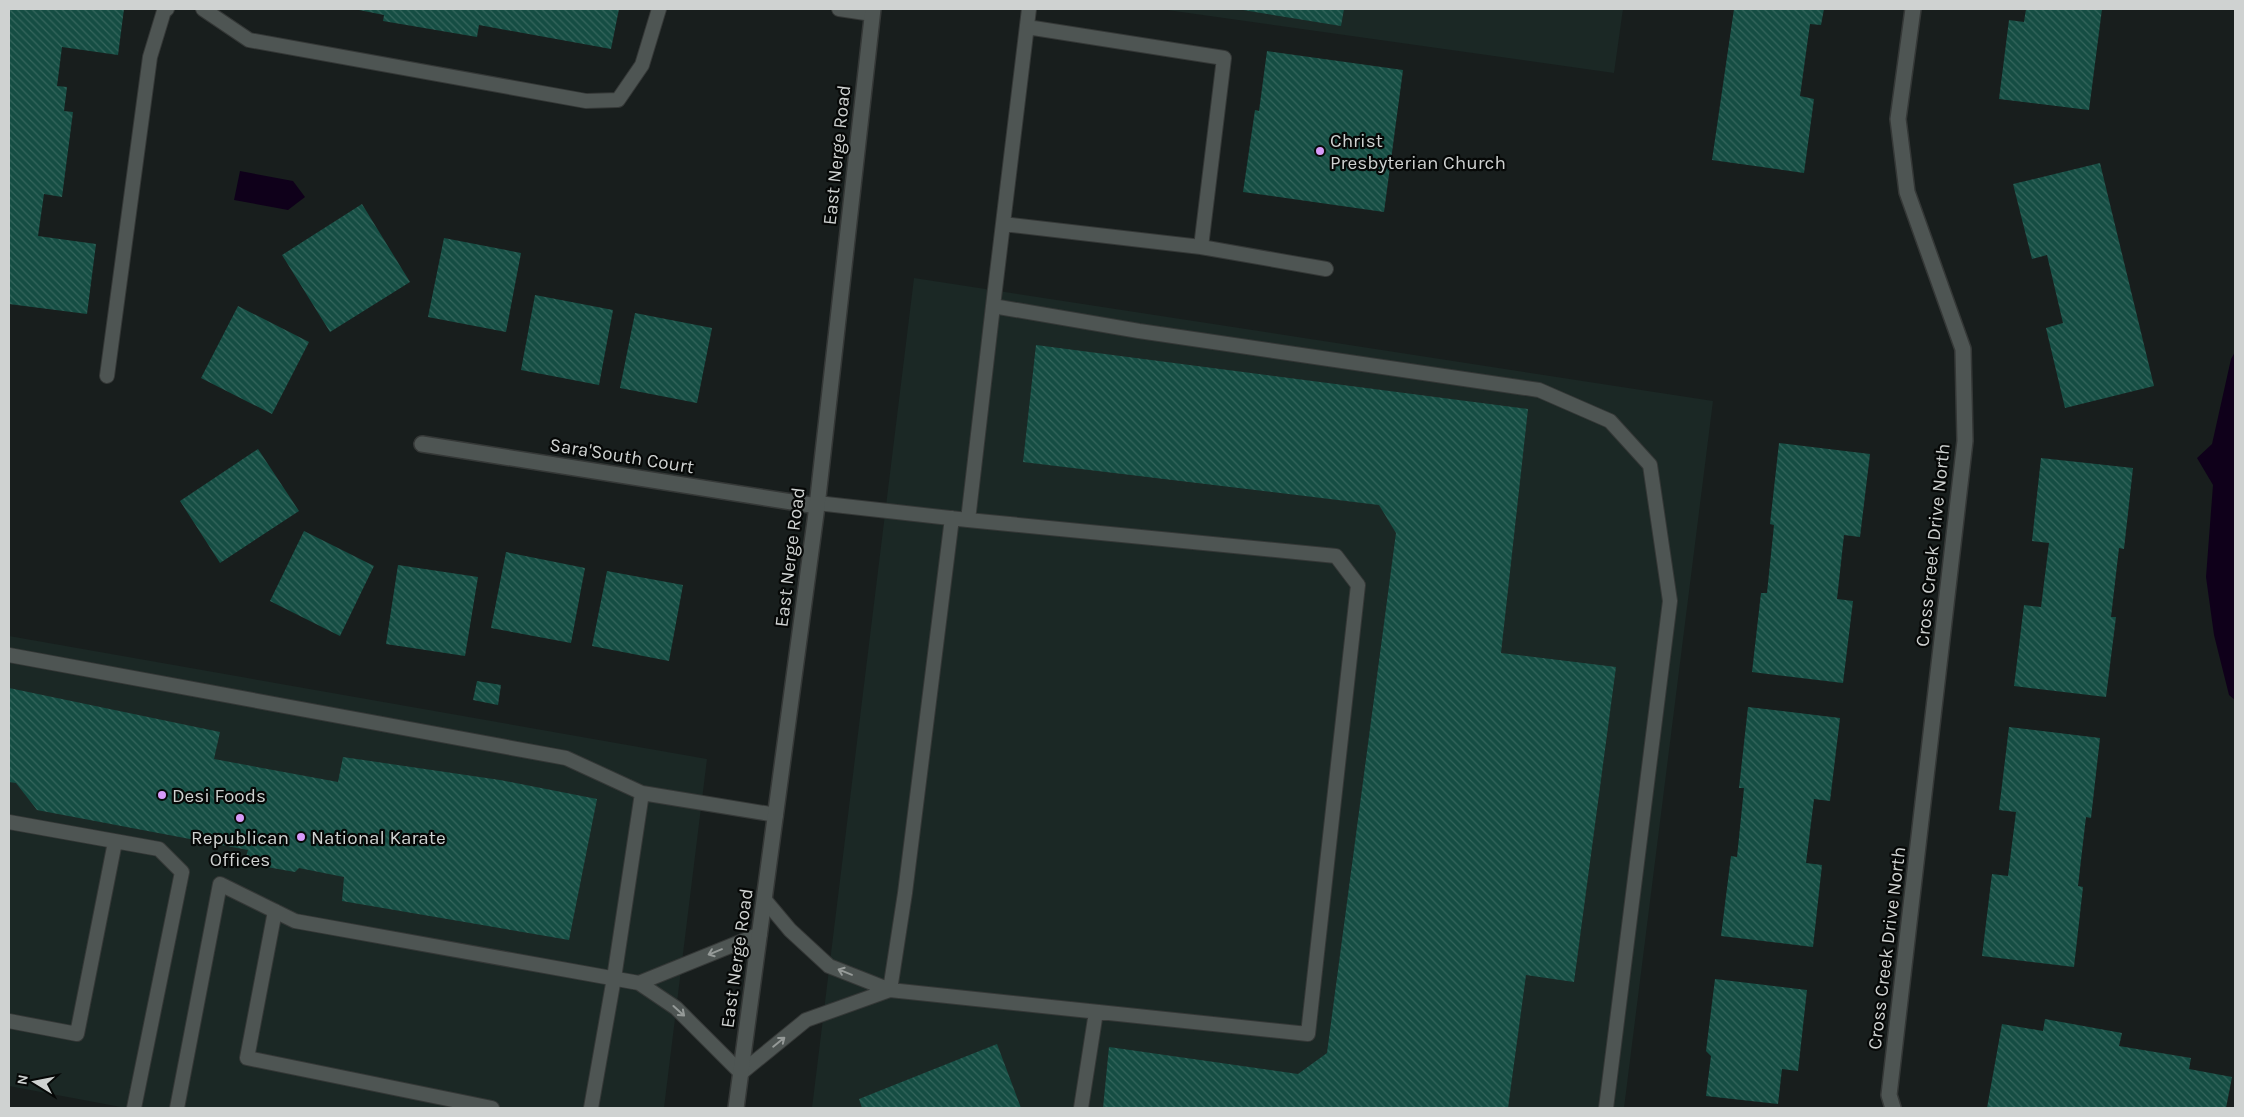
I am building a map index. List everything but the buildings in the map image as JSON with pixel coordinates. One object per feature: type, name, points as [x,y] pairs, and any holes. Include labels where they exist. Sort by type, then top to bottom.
[{"type":"street","name":"Cross Creek Drive North","points":[[1891,1102],[1965,441],[1963,349],[1907,192],[1898,119],[1912,9]]},
{"type":"street","name":"East Nerge Road","points":[[736,1108],[817,504],[872,11]]},
{"type":"street","name":"Sara'South Court","points":[[422,444],[817,504]]},
{"type":"lane","points":[[107,376],[150,57],[164,11],[167,9]]},
{"type":"lane","points":[[203,9],[249,40],[586,101],[618,100],[642,65],[659,9]]},
{"type":"lane","points":[[839,9],[872,11]]},
{"type":"lane","points":[[968,520],[1029,9]]},
{"type":"lane","points":[[1027,26],[1224,58],[1202,248]]},
{"type":"lane","points":[[1002,224],[1202,248],[1326,269]]},
{"type":"lane","points":[[993,306],[1138,330],[1539,390],[1610,421],[1650,465],[1670,601],[1606,1108]]},
{"type":"lane","points":[[764,899],[790,930],[829,966],[890,990],[1308,1034],[1358,584],[1336,556],[817,504]]},
{"type":"lane","points":[[890,990],[905,893],[952,518]]},
{"type":"lane","points":[[9,655],[566,758],[642,794],[776,815]]},
{"type":"lane","points":[[591,1108],[614,978],[642,794]]},
{"type":"lane","points":[[9,822],[159,849],[182,872],[134,1108]]},
{"type":"lane","points":[[9,1021],[78,1034],[115,842]]},
{"type":"lane","points":[[177,1108],[220,884],[295,921],[639,983],[676,1008],[741,1073],[806,1020],[890,990]]},
{"type":"lane","points":[[275,911],[247,1058],[492,1108]]},
{"type":"lane","points":[[639,983],[760,934]]},
{"type":"lane","points":[[1081,1108],[1096,1012]]},
{"type":"shaded area","points":[[1160,9],[1623,9],[1614,73]]},
{"type":"shaded area","points":[[240,171],[293,181],[305,197],[288,210],[234,200]]},
{"type":"shaded area","points":[[914,278],[1713,401],[1624,1108],[812,1108]]},
{"type":"shaded area","points":[[2235,352],[2235,700],[2229,695],[2214,635],[2206,577],[2213,485],[2197,458],[2212,444],[2231,359]]},
{"type":"shaded area","points":[[9,636],[707,759],[664,1108],[126,1108],[9,1086]]},
{"type":"place","name":"Christ Presbyterian Church","points":[[1320,151]]},
{"type":"place","name":"Desi Foods","points":[[162,795]]},
{"type":"place","name":"Republican Offices","points":[[240,818]]},
{"type":"place","name":"National Karate","points":[[301,837]]}]
